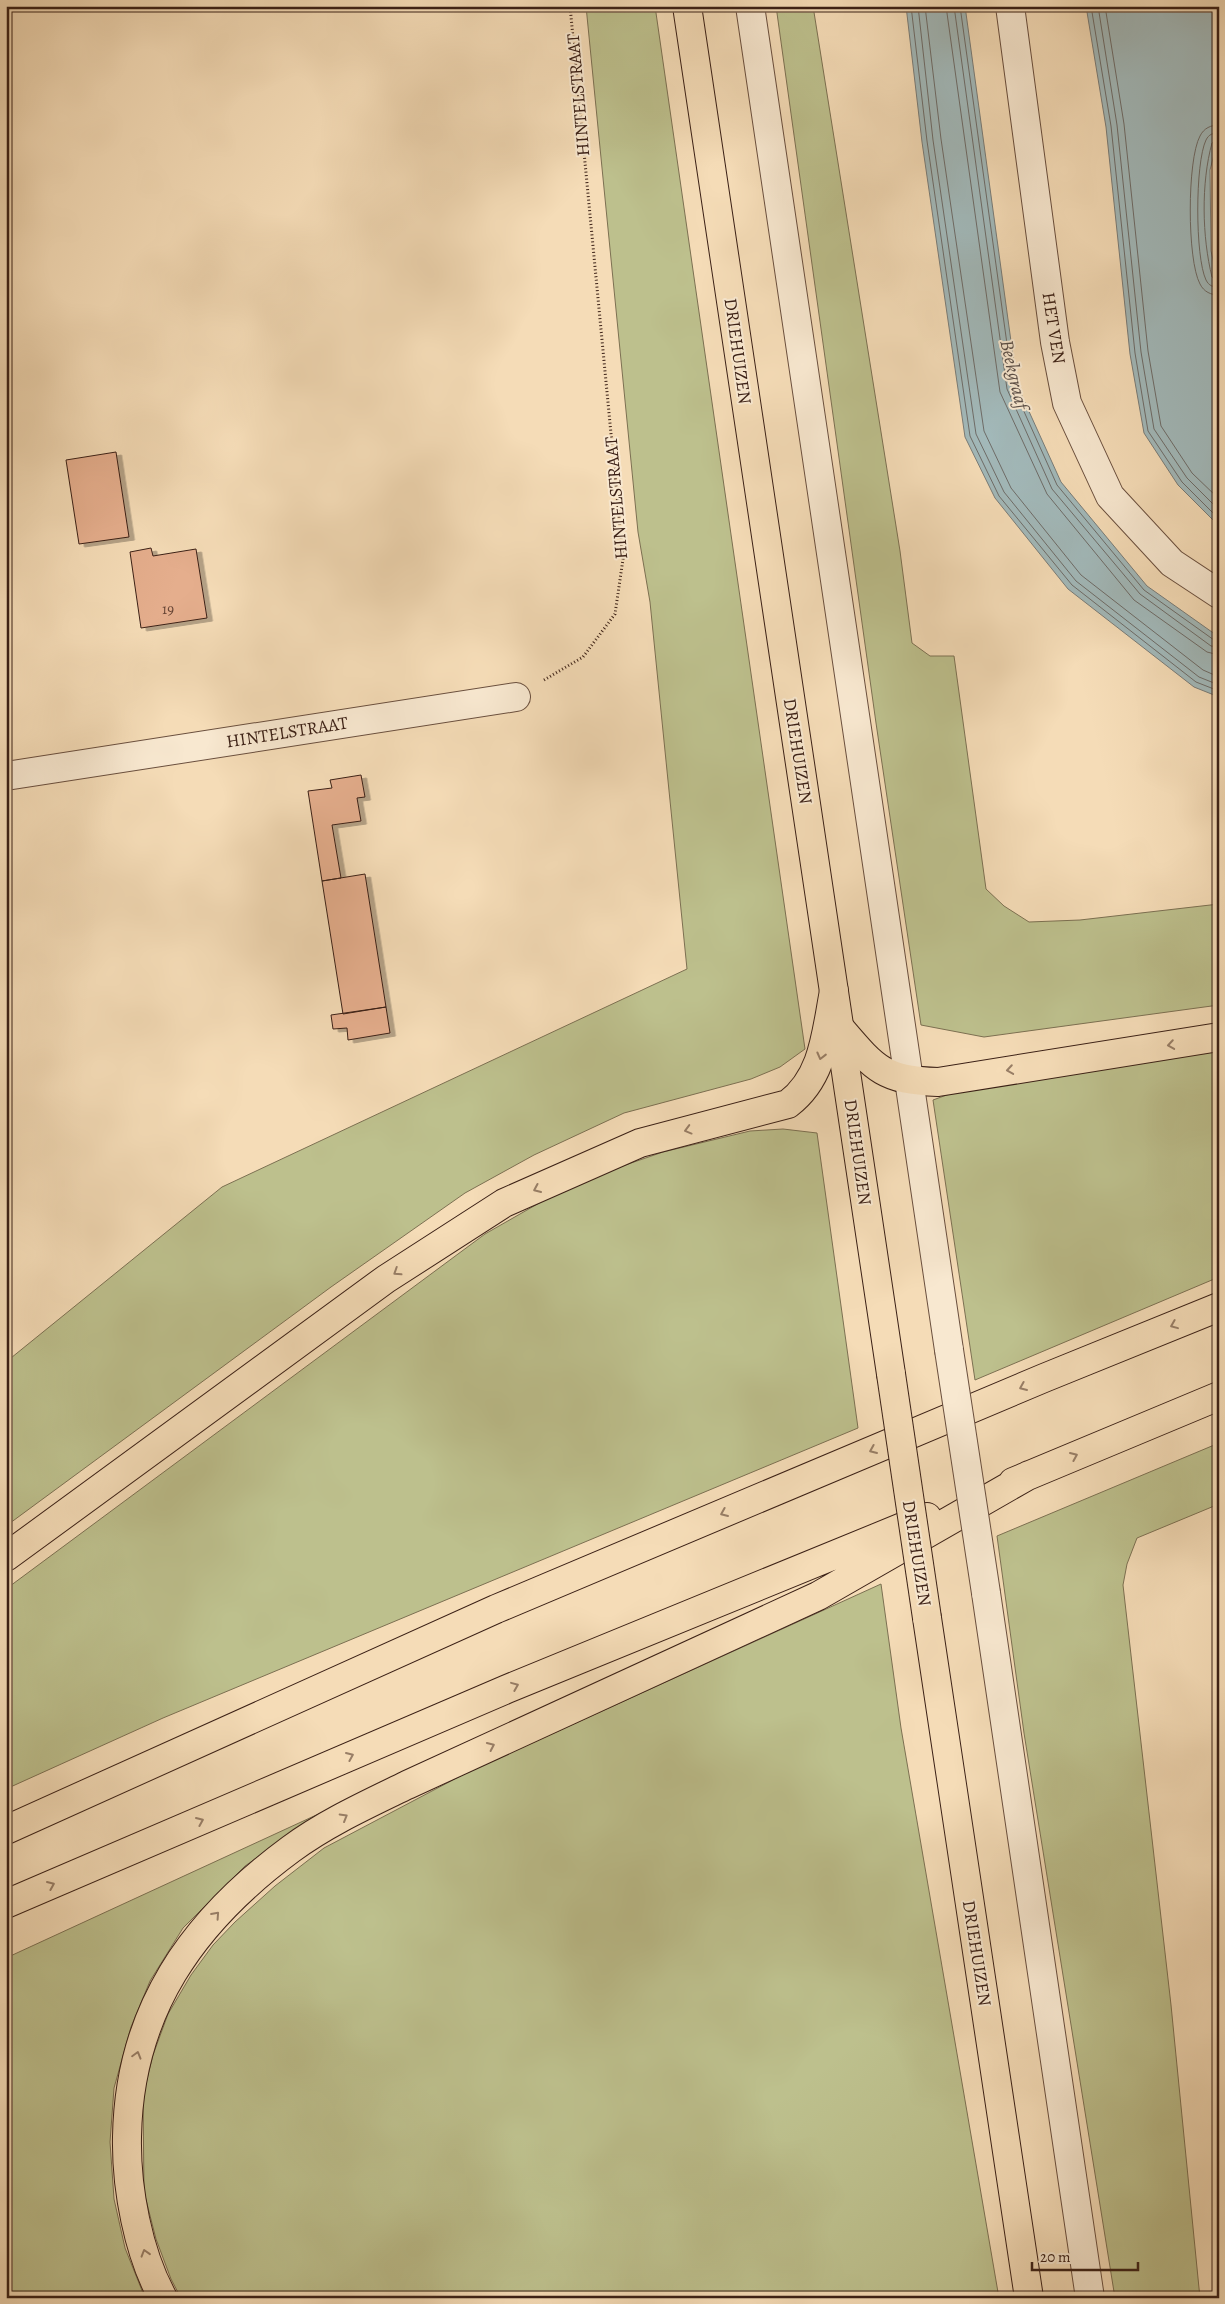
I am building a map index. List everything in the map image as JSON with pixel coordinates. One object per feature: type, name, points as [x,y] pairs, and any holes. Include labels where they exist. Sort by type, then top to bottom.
[{"type":"main road","name":"DRIEHUIZEN","points":[[687,6],[1029,2298]]},
{"type":"main road","points":[[6,1557],[386,1279],[504,1203],[640,1143],[788,1104],[801,1094],[818,1066],[834,991]]},
{"type":"main road","points":[[840,1028],[864,1057],[888,1074],[911,1081],[938,1082],[1219,1037]]},
{"type":"main road","points":[[6,1830],[496,1610],[1044,1378],[1219,1307]]},
{"type":"main road","points":[[6,1904],[507,1689],[1219,1396]]},
{"type":"main road","points":[[163,2298],[146,2258],[132,2206],[126,2156],[127,2103],[142,2039],[158,1997],[197,1937],[217,1913],[252,1879],[292,1848],[348,1814],[818,1596],[1029,1475]]},
{"type":"street","points":[[750,6],[911,1081],[949,1350],[1090,2298]]},
{"type":"street","name":"HET VEN","points":[[1010,6],[1055,342],[1067,403],[1110,496],[1172,563],[1219,594]]},
{"type":"street","name":"HINTELSTRAAT","points":[[6,776],[516,697]]},
{"type":"path","name":"HINTELSTRAAT","points":[[516,697],[583,657],[615,614],[623,559],[570,6]]},
{"type":"green space","points":[[586,6],[655,6],[805,1049],[780,1067],[751,1079],[624,1113],[534,1155],[465,1193],[331,1287],[6,1526],[6,1362],[222,1187],[687,969],[650,602],[638,532]]},
{"type":"green space","points":[[776,6],[813,6],[900,551],[912,643],[930,656],[954,656],[986,889],[1004,906],[1029,922],[1080,920],[1219,904],[1219,1005],[984,1037],[921,1025],[876,723]]},
{"type":"green space","points":[[1219,1047],[1219,1277],[975,1380],[933,1100],[1007,1073]]},
{"type":"green space","points":[[783,1129],[817,1133],[858,1428],[163,1718],[6,1789],[6,1589],[485,1234],[576,1182],[663,1152],[750,1131]]},
{"type":"green space","points":[[1219,1443],[1219,1504],[1137,1538],[1127,1564],[1123,1585],[1171,2005],[1200,2298],[1115,2298],[1024,1733],[997,1536]]},
{"type":"green space","points":[[881,1584],[901,1728],[999,2298],[181,2298],[171,2279],[156,2239],[144,2192],[143,2095],[153,2055],[168,2014],[191,1975],[213,1945],[235,1922],[275,1886],[324,1848],[468,1772]]},
{"type":"green space","points":[[325,1811],[245,1866],[183,1928],[150,1981],[131,2027],[114,2088],[110,2142],[114,2199],[125,2248],[145,2298],[6,2298],[6,1958]]},
{"type":"water","name":"Beekgraaf","points":[[906,6],[965,6],[1017,385],[1061,482],[1147,586],[1219,637],[1219,697],[1194,687],[1068,589],[995,498],[965,437],[922,142]]},
{"type":"water","points":[[1086,6],[1213,6],[1219,19],[1219,135],[1210,170],[1211,251],[1219,286],[1219,526],[1178,485],[1144,433],[1130,354],[1106,127]]},
{"type":"building","points":[[116,452],[129,537],[79,544],[66,460]]},
{"type":"building","points":[[151,548],[153,556],[196,549],[207,618],[141,628],[130,552]]},
{"type":"building","points":[[361,775],[365,797],[357,798],[361,821],[332,825],[341,878],[322,881],[308,791],[332,788],[330,780]]},
{"type":"building","points":[[365,874],[386,1007],[343,1014],[322,881]]},
{"type":"building","points":[[386,1007],[390,1033],[348,1040],[347,1028],[333,1029],[331,1015]]}]
